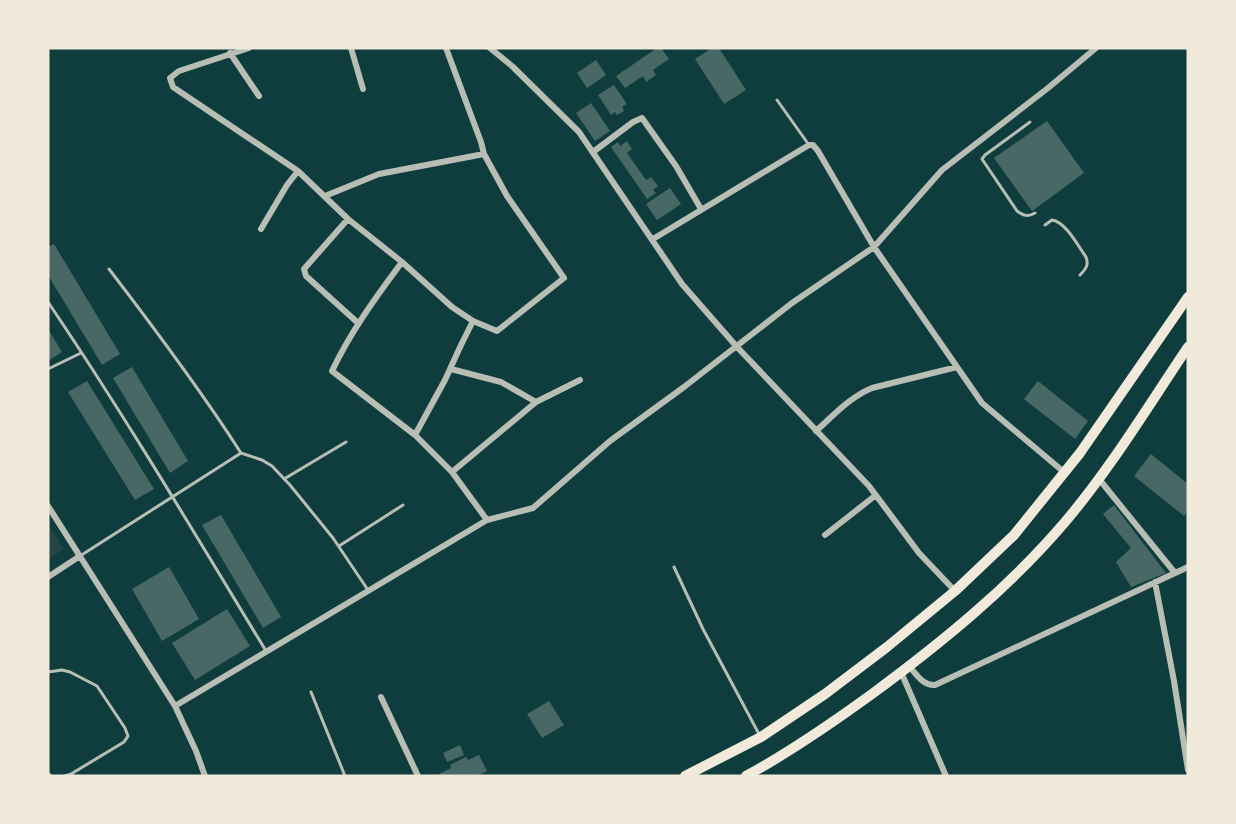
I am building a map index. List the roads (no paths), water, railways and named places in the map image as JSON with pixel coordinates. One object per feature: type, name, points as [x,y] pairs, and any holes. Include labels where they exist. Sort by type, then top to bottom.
[{"type":"main road","points":[[685,776],[761,737],[825,694],[955,591],[1014,535],[1065,473],[1188,297]]},
{"type":"main road","points":[[746,776],[760,773],[843,715],[905,669],[1002,588],[1065,522],[1099,479],[1188,347]]},
{"type":"street","points":[[249,48],[179,71],[170,78],[173,87],[298,171],[348,219],[402,262],[452,307],[473,321],[497,331],[564,278],[507,196],[484,154],[446,48]]},
{"type":"street","points":[[351,48],[363,89]]},
{"type":"street","points":[[490,48],[512,66],[579,132],[682,284],[737,347],[876,495],[919,553],[955,591]]},
{"type":"street","points":[[501,48],[502,59]]},
{"type":"street","points":[[175,706],[487,520],[533,508],[610,441],[737,347],[792,303],[874,247],[942,170],[1096,48]]},
{"type":"street","points":[[230,53],[259,96]]},
{"type":"street","points":[[593,152],[633,122],[642,118],[676,165],[701,209]]},
{"type":"street","points":[[652,238],[809,145],[813,145],[874,247],[982,403],[1065,473]]},
{"type":"street","points":[[325,196],[379,174],[484,154]]},
{"type":"street","points":[[261,229],[280,195],[298,171]]},
{"type":"street","points":[[348,219],[304,269],[306,276],[358,323]]},
{"type":"street","points":[[402,262],[358,323],[332,371],[415,435],[452,472],[487,520]]},
{"type":"street","points":[[415,435],[451,369],[460,345],[473,321]]},
{"type":"street","points":[[816,431],[863,392],[878,386],[957,368]]},
{"type":"street","points":[[451,369],[501,382],[536,402]]},
{"type":"street","points":[[452,472],[536,402],[580,380]]},
{"type":"street","points":[[1099,479],[1175,573]]},
{"type":"street","points":[[825,535],[876,495]]},
{"type":"street","points":[[48,506],[175,706],[205,776]]},
{"type":"street","points":[[48,578],[80,556]]},
{"type":"street","points":[[905,669],[929,686],[935,685],[1188,567]]},
{"type":"street","points":[[1155,582],[1188,770]]},
{"type":"street","points":[[905,669],[946,776]]},
{"type":"street","points":[[381,698],[418,776]]},
{"type":"lane","points":[[777,100],[809,145]]},
{"type":"lane","points":[[1030,122],[982,159],[1017,211],[1023,216],[1035,213]]},
{"type":"lane","points":[[1045,225],[1052,220],[1058,221],[1086,257],[1088,262],[1080,275]]},
{"type":"lane","points":[[109,269],[209,404],[241,453],[272,465],[338,546],[368,591]]},
{"type":"lane","points":[[48,302],[173,497],[266,651]]},
{"type":"lane","points":[[48,369],[82,353]]},
{"type":"lane","points":[[284,479],[346,442]]},
{"type":"lane","points":[[80,556],[241,453]]},
{"type":"lane","points":[[338,546],[403,505]]},
{"type":"lane","points":[[674,567],[703,629],[761,737]]},
{"type":"lane","points":[[48,672],[62,670],[70,672],[97,686],[128,736],[123,742],[72,775],[65,776]]},
{"type":"lane","points":[[311,692],[345,776]]}]
